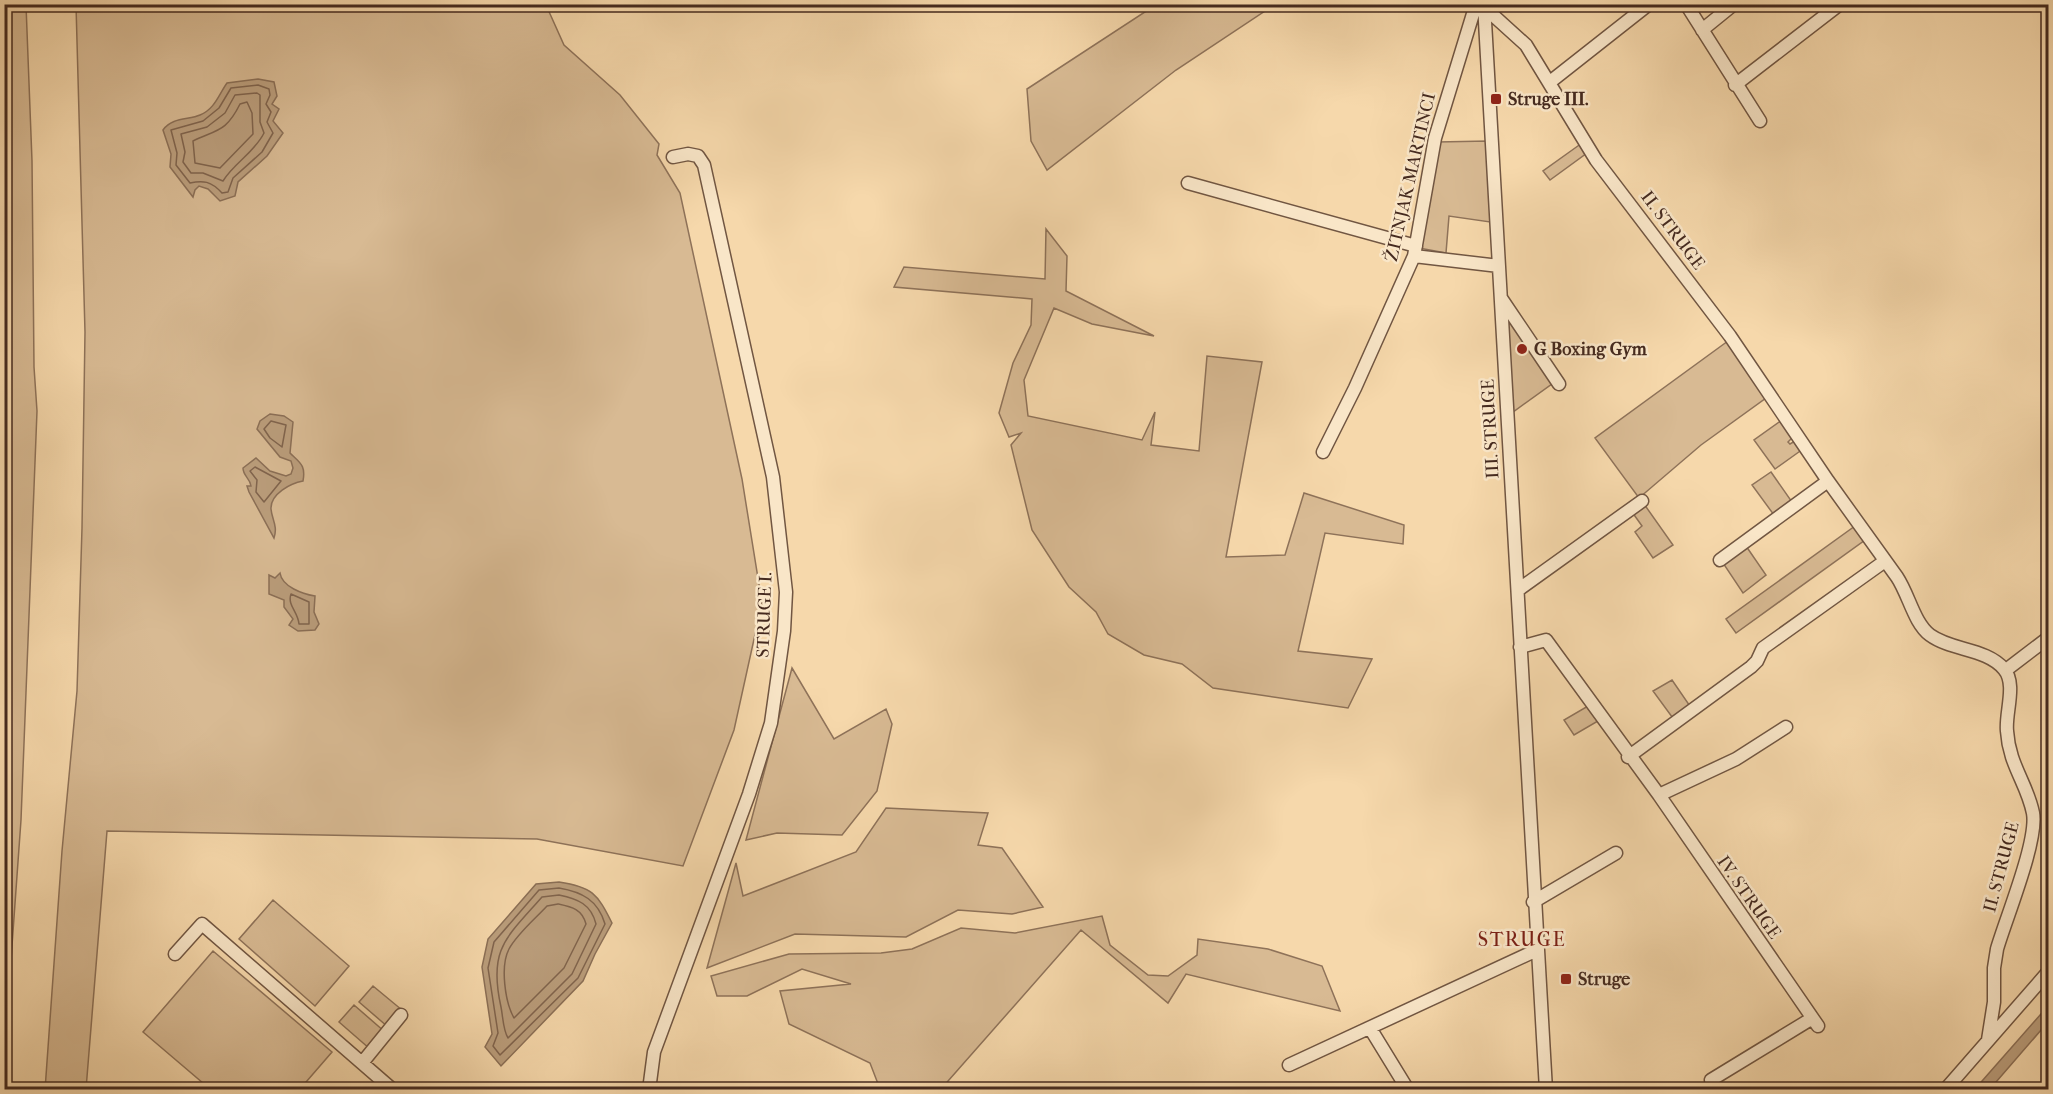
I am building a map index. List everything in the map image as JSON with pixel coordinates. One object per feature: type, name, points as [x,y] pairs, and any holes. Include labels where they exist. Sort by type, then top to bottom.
[{"type":"street","points":[[1550,82],[1649,4]]},
{"type":"street","points":[[1686,4],[1760,121]]},
{"type":"street","points":[[1702,30],[1734,4]]},
{"type":"street","points":[[1736,85],[1840,4]]},
{"type":"street","name":"II. STRUGE","points":[[1481,5],[1526,45],[1596,160],[1730,336],[1828,481],[1908,593],[1919,624],[1930,636],[1986,656],[2006,670],[2010,681],[2006,728],[2008,749],[2012,765],[2030,803],[2034,826],[1997,948],[1994,968],[1994,1002],[1988,1040]]},
{"type":"street","name":"ŽITNJAK MARTINCI","points":[[1323,452],[1355,388],[1415,251],[1435,138],[1481,5]]},
{"type":"street","name":"III. STRUGE","points":[[1481,5],[1499,266],[1533,902],[1546,1089]]},
{"type":"street","name":"STRUGE I.","points":[[649,1089],[654,1052],[748,795],[771,723],[784,631],[786,592],[773,477],[704,165],[698,156],[688,154],[672,157]]},
{"type":"street","points":[[1188,183],[1415,251],[1499,266]]},
{"type":"street","points":[[1500,297],[1559,384]]},
{"type":"street","points":[[1720,560],[1828,481]]},
{"type":"street","points":[[1518,590],[1641,501]]},
{"type":"street","points":[[1628,757],[1757,661],[1763,648],[1885,561]]},
{"type":"street","points":[[2006,670],[2049,638]]},
{"type":"street","name":"IV. STRUGE","points":[[1520,647],[1546,640],[1628,757],[1659,795],[1814,1022],[1712,1080]]},
{"type":"street","points":[[1659,795],[1736,759],[1786,727]]},
{"type":"street","points":[[1533,902],[1616,853]]},
{"type":"street","points":[[175,954],[202,924],[393,1089]]},
{"type":"street","points":[[1289,1065],[1537,950]]},
{"type":"street","points":[[1945,1089],[2049,972]]},
{"type":"street","points":[[1994,1002],[2008,1006],[2019,1005]]},
{"type":"street","points":[[362,1063],[401,1015]]},
{"type":"street","points":[[1370,1028],[1408,1089]]},
{"type":"shaded area","points":[[1157,4],[1274,5],[1176,70],[1047,170],[1031,141],[1027,89]]},
{"type":"shaded area","points":[[4,5],[26,5],[32,161],[34,367],[37,411],[21,820],[5,1043]]},
{"type":"shaded area","points":[[76,5],[546,5],[564,45],[620,95],[659,144],[657,155],[680,193],[742,479],[762,603],[734,730],[683,866],[537,839],[107,831],[86,1089],[45,1090],[62,851],[77,691],[82,528],[85,332]]},
{"type":"shaded area","points":[[1488,141],[1490,222],[1449,216],[1446,253],[1419,248],[1437,142]]},
{"type":"shaded area","points":[[1582,143],[1587,153],[1550,180],[1543,171]]},
{"type":"shaded area","points":[[1046,229],[1067,256],[1066,291],[1154,336],[1092,324],[1054,308],[1024,380],[1028,416],[1142,440],[1155,412],[1151,445],[1199,451],[1207,356],[1262,362],[1226,557],[1285,555],[1304,493],[1404,525],[1403,544],[1325,533],[1298,651],[1372,659],[1348,708],[1213,688],[1182,664],[1144,655],[1108,634],[1096,612],[1069,587],[1032,530],[1011,445],[1021,433],[1009,437],[999,413],[1013,363],[1031,325],[1032,299],[894,287],[904,267],[1045,279]]},
{"type":"shaded area","name":"G Boxing Gym","points":[[1507,318],[1556,381],[1513,412]]},
{"type":"shaded area","points":[[1728,341],[1766,398],[1701,445],[1639,498],[1595,438]]},
{"type":"shaded area","points":[[1782,420],[1793,437],[1788,442],[1790,444],[1795,441],[1803,449],[1775,469],[1754,440]]},
{"type":"shaded area","points":[[1771,472],[1792,502],[1774,515],[1752,485]]},
{"type":"shaded area","points":[[1644,504],[1673,545],[1653,558],[1635,532],[1642,526],[1632,512]]},
{"type":"shaded area","points":[[1855,526],[1865,540],[1736,633],[1726,619]]},
{"type":"shaded area","points":[[1746,546],[1766,575],[1743,593],[1723,563]]},
{"type":"shaded area","points":[[792,668],[834,739],[886,709],[892,724],[877,791],[842,835],[777,833],[746,840]]},
{"type":"shaded area","points":[[1672,680],[1692,709],[1675,721],[1653,691]]},
{"type":"shaded area","points":[[1588,706],[1598,721],[1574,735],[1564,720]]},
{"type":"shaded area","points":[[886,808],[988,813],[978,845],[1002,848],[1043,907],[1012,914],[958,910],[906,937],[795,934],[707,968],[736,863],[743,896],[856,852]]},
{"type":"shaded area","points":[[273,900],[349,966],[315,1006],[239,939]]},
{"type":"shaded area","points":[[1102,916],[1110,945],[1148,975],[1168,976],[1197,955],[1198,939],[1268,949],[1322,966],[1340,1011],[1186,974],[1168,1003],[1081,930],[941,1089],[880,1089],[870,1063],[789,1024],[780,991],[851,984],[802,969],[747,996],[717,996],[711,976],[789,954],[881,953],[912,949],[961,928],[1015,933]]},
{"type":"shaded area","points":[[213,951],[332,1052],[300,1089],[210,1089],[143,1032]]},
{"type":"shaded area","points":[[373,986],[402,1010],[388,1027],[359,1002]]},
{"type":"shaded area","points":[[354,1005],[385,1032],[370,1049],[339,1022]]},
{"type":"water","points":[[258,79],[274,82],[277,96],[272,104],[279,109],[273,121],[283,133],[267,156],[238,182],[235,196],[220,201],[208,189],[199,186],[193,197],[170,167],[171,154],[163,130],[171,123],[196,117],[205,112],[213,105],[227,83]]},
{"type":"water","points":[[270,414],[284,416],[293,422],[290,453],[304,471],[303,481],[282,490],[274,499],[271,509],[275,530],[274,538],[249,492],[247,486],[251,486],[243,468],[256,458],[270,471],[286,476],[291,474],[293,468],[291,461],[280,457],[257,429],[260,421]]},
{"type":"water","points":[[280,573],[289,586],[299,592],[315,596],[314,612],[319,624],[315,630],[298,631],[289,625],[293,619],[284,607],[284,600],[269,594],[269,575],[275,578]]},
{"type":"water","points":[[559,882],[579,886],[592,893],[612,923],[583,981],[501,1066],[485,1047],[492,1034],[482,967],[488,939],[536,884]]},
{"type":"water","points":[[2048,1006],[2048,1022],[1990,1089],[1975,1089]]},
{"type":"place","name":"Struge III.","points":[[1496,99]]},
{"type":"place","name":"G Boxing Gym","points":[[1522,349]]},
{"type":"place","name":"Struge","points":[[1566,979]]},
{"type":"district","name":"STRUGE","points":[[1522,939]]}]
